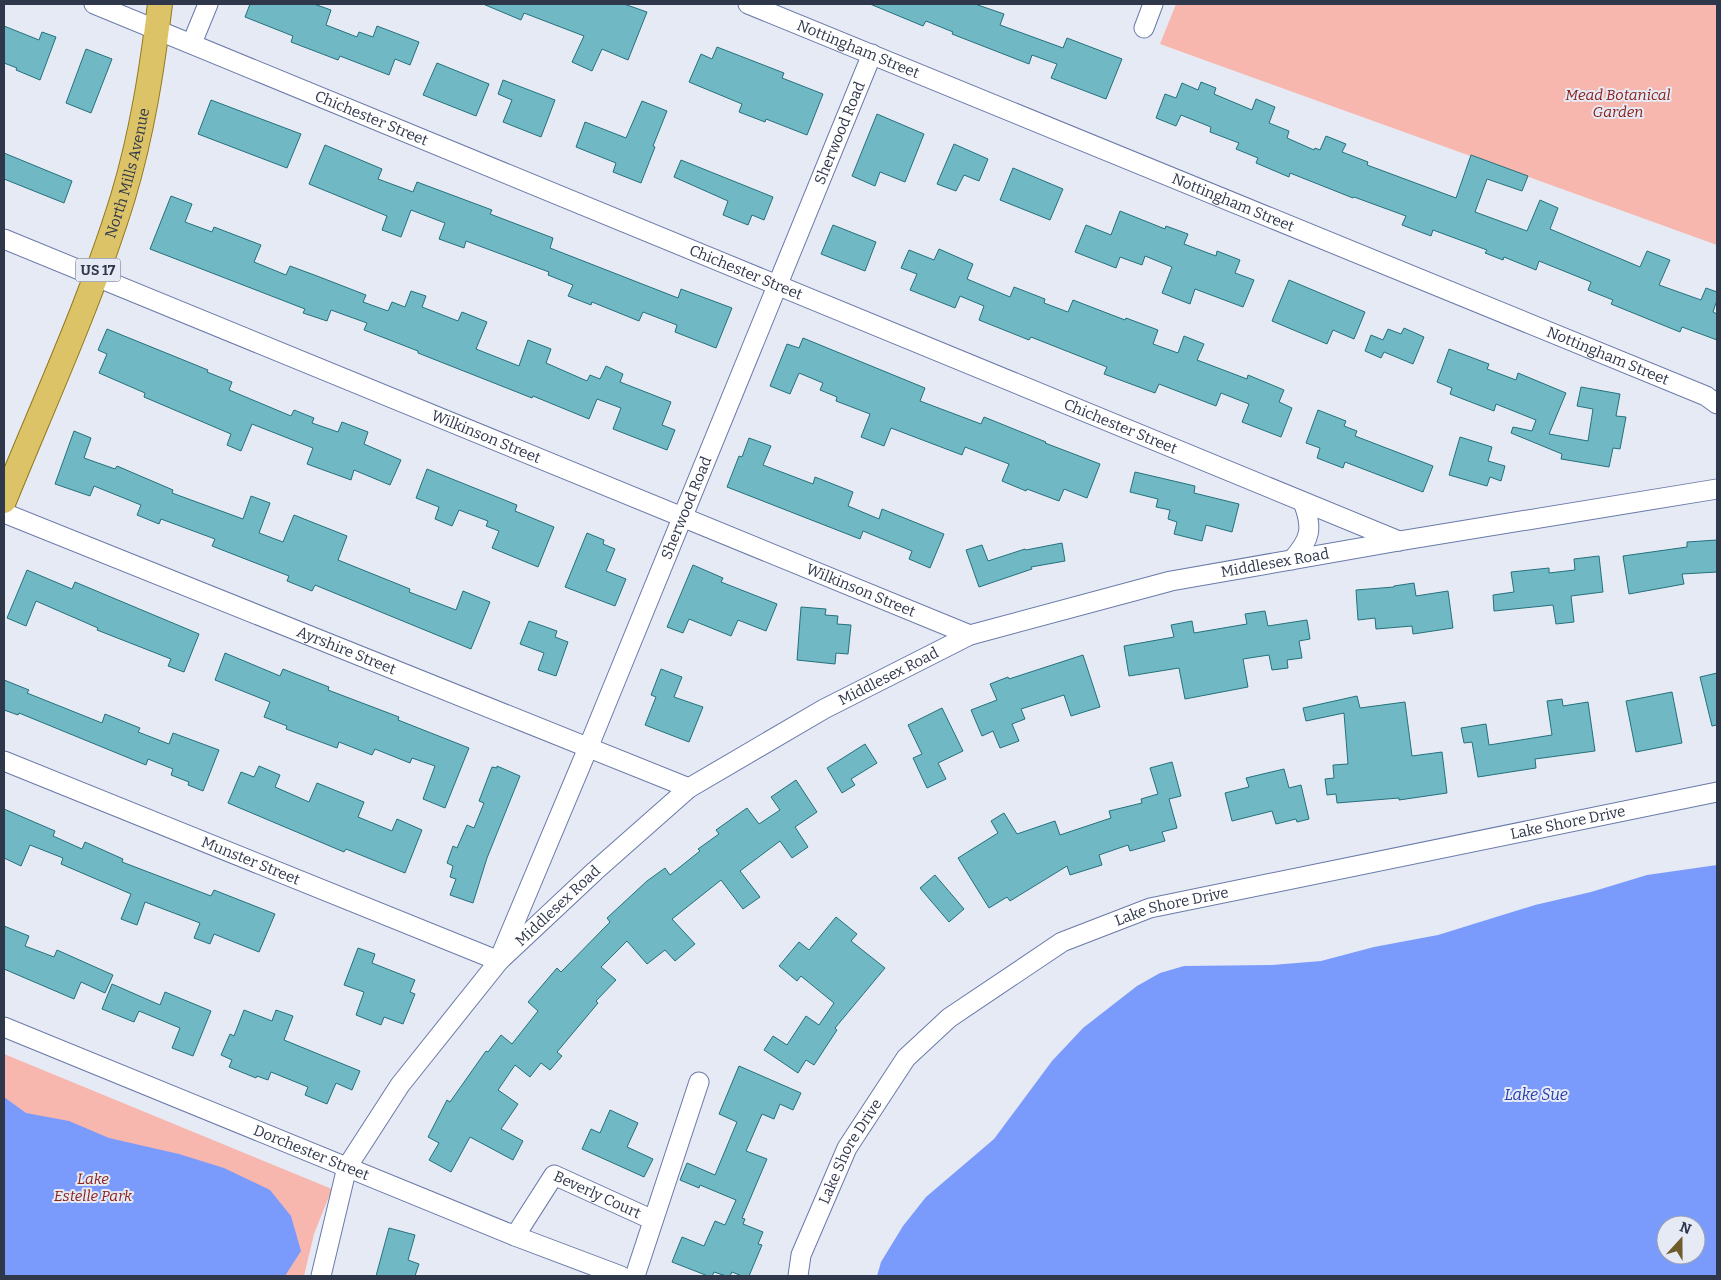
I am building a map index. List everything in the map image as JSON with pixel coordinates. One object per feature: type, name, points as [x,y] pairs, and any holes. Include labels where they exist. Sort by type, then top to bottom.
[{"type":"main road","name":"North Mills Avenue","points":[[4,501],[96,276],[123,196],[150,80],[160,4]]},
{"type":"street","name":"Chichester Street","points":[[94,4],[1399,541]]},
{"type":"street","points":[[192,43],[208,4]]},
{"type":"street","name":"Nottingham Street","points":[[748,4],[1706,396],[1717,404]]},
{"type":"street","points":[[1144,28],[1153,4]]},
{"type":"street","name":"Sherwood Road","points":[[498,961],[588,748],[872,54]]},
{"type":"street","name":"Wilkinson Street","points":[[4,238],[970,634]]},
{"type":"street","name":"Middlesex Road","points":[[321,1276],[347,1167],[400,1086],[498,961],[594,871],[689,788],[824,708],[970,634],[1171,581],[1399,541],[1717,489]]},
{"type":"street","points":[[1292,560],[1305,546],[1310,530],[1310,518],[1303,502]]},
{"type":"street","name":"Ayrshire Street","points":[[4,513],[689,788]]},
{"type":"street","name":"Munster Street","points":[[4,761],[498,961]]},
{"type":"street","name":"Lake Shore Drive","points":[[798,1276],[801,1255],[847,1148],[906,1058],[949,1018],[1062,942],[1150,908],[1717,792]]},
{"type":"street","name":"Dorchester Street","points":[[4,1027],[515,1236],[621,1276]]},
{"type":"street","points":[[653,1220],[699,1082]]},
{"type":"street","name":"Beverly Court","points":[[515,1236],[554,1175],[653,1220],[635,1276]]},
{"type":"green space","name":"Mead Botanical Garden","points":[[1176,4],[1717,4],[1717,245],[1160,44]]},
{"type":"green space","name":"Lake Estelle Park","points":[[4,1054],[332,1189],[314,1234],[304,1276],[4,1276]]},
{"type":"water","name":"Lake Sue","points":[[1717,865],[1717,1276],[877,1276],[881,1262],[903,1226],[926,1197],[994,1139],[1052,1061],[1083,1028],[1137,986],[1160,973],[1184,966],[1272,965],[1321,961],[1374,947],[1438,935],[1535,905],[1591,892],[1647,875]]},
{"type":"water","name":"Lake Estelle Park","points":[[4,1097],[26,1113],[69,1121],[109,1138],[179,1154],[224,1168],[270,1190],[291,1216],[301,1251],[285,1276],[4,1276]]},
{"type":"building","points":[[250,4],[314,4],[331,10],[326,25],[357,37],[359,32],[373,37],[377,26],[419,42],[410,65],[395,59],[389,75],[340,56],[338,60],[291,42],[293,36],[245,17]]},
{"type":"building","points":[[483,4],[624,4],[647,12],[628,60],[602,49],[592,71],[572,62],[584,36],[524,13],[521,20]]},
{"type":"building","points":[[870,4],[975,4],[1004,14],[1000,25],[1063,48],[1067,38],[1122,59],[1106,99],[1051,78],[1057,64],[1032,55],[1029,64],[952,34],[953,32],[926,21],[923,26]]},
{"type":"building","points":[[4,26],[39,40],[42,32],[56,37],[40,80],[4,63]]},
{"type":"building","points":[[717,47],[784,73],[782,78],[823,94],[807,135],[766,119],[765,122],[739,112],[742,104],[689,82],[701,54],[712,59]]},
{"type":"building","points":[[86,49],[112,59],[91,113],[66,103]]},
{"type":"building","points":[[437,63],[489,84],[476,116],[423,95]]},
{"type":"building","points":[[503,80],[555,100],[541,137],[503,122],[512,100],[498,94]]},
{"type":"building","points":[[1201,82],[1216,88],[1214,94],[1252,110],[1256,99],[1275,107],[1269,123],[1289,131],[1287,138],[1314,150],[1315,148],[1320,150],[1326,136],[1346,144],[1342,152],[1368,162],[1367,165],[1456,198],[1471,155],[1528,176],[1522,191],[1487,179],[1475,212],[1527,231],[1540,200],[1558,208],[1550,229],[1640,267],[1647,251],[1670,260],[1659,285],[1701,300],[1706,288],[1717,292],[1717,300],[1713,312],[1717,314],[1717,340],[1682,327],[1680,332],[1611,304],[1613,300],[1588,290],[1591,282],[1539,261],[1536,270],[1504,257],[1503,260],[1485,253],[1487,250],[1433,230],[1431,236],[1402,225],[1406,216],[1353,198],[1290,173],[1289,177],[1256,163],[1258,158],[1236,149],[1239,143],[1210,132],[1211,127],[1181,115],[1176,126],[1156,118],[1165,94],[1176,98],[1182,83],[1198,90]]},
{"type":"building","points":[[211,100],[301,134],[287,168],[198,134]]},
{"type":"building","points":[[642,101],[667,111],[641,183],[613,172],[616,163],[576,147],[585,122],[626,138]]},
{"type":"building","points":[[877,114],[924,134],[905,182],[880,172],[875,186],[852,176]]},
{"type":"building","points":[[954,144],[988,159],[979,181],[964,175],[956,191],[937,184]]},
{"type":"building","points":[[325,145],[382,169],[378,179],[413,192],[417,182],[492,210],[490,214],[553,238],[550,248],[678,298],[681,289],[732,308],[716,348],[675,332],[677,325],[643,312],[639,321],[592,302],[591,305],[568,296],[573,285],[548,275],[549,272],[466,241],[464,248],[439,239],[445,223],[411,210],[401,237],[382,230],[387,216],[309,184]]},
{"type":"building","points":[[4,153],[72,181],[64,203],[4,179]]},
{"type":"building","points":[[681,160],[773,197],[764,220],[752,215],[748,225],[723,215],[728,201],[674,177]]},
{"type":"building","points":[[1013,168],[1063,189],[1050,220],[1000,200]]},
{"type":"building","points":[[171,196],[192,204],[185,222],[212,232],[214,227],[261,245],[254,262],[286,275],[290,266],[366,295],[363,302],[388,311],[392,302],[405,307],[411,291],[426,296],[422,307],[458,321],[462,312],[487,322],[476,349],[519,366],[528,340],[551,349],[546,363],[587,381],[590,375],[600,379],[606,366],[623,374],[620,382],[671,402],[662,425],[675,430],[667,450],[613,429],[621,408],[597,399],[589,419],[418,353],[418,351],[364,330],[367,323],[331,310],[327,321],[303,313],[305,309],[150,249]]},
{"type":"building","points":[[1120,211],[1165,229],[1166,226],[1188,234],[1184,244],[1216,256],[1217,251],[1240,260],[1235,273],[1254,280],[1243,307],[1195,289],[1190,304],[1162,293],[1172,267],[1145,256],[1142,265],[1120,257],[1116,268],[1075,252],[1086,225],[1111,235]]},
{"type":"building","points":[[833,225],[876,242],[865,271],[821,254]]},
{"type":"building","points":[[939,249],[973,264],[967,279],[1010,297],[1014,287],[1045,299],[1044,303],[1068,312],[1073,300],[1125,320],[1126,318],[1158,330],[1153,344],[1178,353],[1184,336],[1204,344],[1197,360],[1247,379],[1248,375],[1284,390],[1279,402],[1292,408],[1281,437],[1242,422],[1249,404],[1221,393],[1216,406],[1159,384],[1155,393],[1104,374],[1107,367],[1031,337],[1029,340],[979,320],[984,306],[960,296],[955,308],[910,290],[917,274],[901,268],[909,250],[934,260]]},
{"type":"building","points":[[1289,280],[1365,312],[1354,339],[1333,330],[1327,344],[1272,321]]},
{"type":"building","points":[[1404,328],[1424,337],[1413,364],[1384,352],[1381,358],[1365,351],[1371,335],[1383,340],[1388,329],[1401,334]]},
{"type":"building","points":[[107,329],[208,370],[207,372],[232,382],[229,390],[291,416],[294,410],[314,418],[312,423],[338,432],[342,422],[368,432],[364,444],[401,460],[390,485],[354,470],[351,480],[307,464],[313,448],[252,424],[241,451],[227,445],[231,434],[144,397],[145,393],[99,373],[107,354],[98,350]]},
{"type":"building","points":[[803,338],[925,388],[920,401],[981,424],[984,417],[1100,464],[1087,498],[1064,489],[1059,501],[1002,481],[1009,464],[965,447],[962,455],[891,428],[884,446],[861,437],[870,414],[836,401],[837,397],[820,390],[823,383],[799,373],[790,394],[770,386],[787,344],[799,348]]},
{"type":"building","points":[[1449,349],[1489,364],[1487,369],[1516,380],[1518,373],[1566,393],[1549,434],[1588,441],[1593,409],[1577,406],[1581,387],[1620,394],[1616,416],[1626,417],[1620,449],[1613,448],[1609,467],[1561,459],[1562,454],[1511,433],[1513,427],[1532,431],[1536,420],[1496,404],[1494,411],[1450,394],[1452,388],[1437,382]]},
{"type":"building","points":[[1318,410],[1346,421],[1344,426],[1357,431],[1355,436],[1433,466],[1423,492],[1345,462],[1343,468],[1317,458],[1320,448],[1306,443]]},
{"type":"building","points":[[74,431],[91,438],[84,458],[115,469],[117,466],[173,490],[172,493],[243,519],[251,496],[270,503],[259,533],[283,542],[294,515],[347,536],[338,560],[410,589],[409,592],[456,610],[463,591],[490,602],[471,649],[315,585],[312,591],[287,581],[289,576],[212,546],[215,539],[161,519],[159,524],[137,515],[141,505],[94,486],[90,496],[55,484]]},
{"type":"building","points":[[1460,437],[1492,447],[1488,461],[1505,466],[1501,481],[1490,477],[1487,486],[1449,475]]},
{"type":"building","points":[[749,438],[771,446],[763,465],[813,484],[815,477],[853,492],[848,506],[879,519],[882,509],[944,534],[930,568],[909,559],[912,551],[863,531],[860,539],[727,487],[739,456],[742,457]]},
{"type":"building","points":[[427,469],[517,505],[515,511],[554,527],[538,567],[492,548],[499,531],[486,526],[488,521],[459,510],[452,526],[435,519],[439,507],[416,498]]},
{"type":"building","points":[[1135,472],[1195,486],[1194,493],[1239,504],[1232,532],[1206,525],[1202,541],[1174,534],[1177,522],[1168,519],[1170,510],[1156,507],[1158,499],[1130,492]]},
{"type":"building","points":[[587,533],[604,540],[603,544],[615,549],[606,571],[626,579],[615,606],[565,587]]},
{"type":"building","points":[[1717,540],[1717,572],[1682,574],[1684,584],[1629,594],[1623,556],[1687,547],[1687,542]]},
{"type":"building","points":[[1062,543],[1065,561],[1031,567],[1032,569],[979,587],[966,550],[982,545],[988,561],[1025,549]]},
{"type":"building","points":[[1599,556],[1603,592],[1571,596],[1574,622],[1556,624],[1553,605],[1494,611],[1493,595],[1514,592],[1511,572],[1549,568],[1549,573],[1575,570],[1574,559]]},
{"type":"building","points":[[693,565],[723,578],[721,582],[777,604],[766,631],[738,620],[731,636],[689,619],[683,633],[667,627]]},
{"type":"building","points":[[27,570],[72,589],[75,582],[199,634],[184,672],[168,666],[171,659],[97,630],[98,628],[36,601],[26,626],[7,618]]},
{"type":"building","points":[[1414,583],[1416,596],[1448,591],[1453,628],[1413,634],[1412,626],[1376,629],[1375,618],[1358,620],[1356,590],[1394,587]]},
{"type":"building","points":[[801,607],[826,609],[825,615],[838,616],[837,624],[851,625],[848,654],[836,653],[835,664],[797,660]]},
{"type":"building","points":[[1265,611],[1268,626],[1307,620],[1310,639],[1299,641],[1302,658],[1287,660],[1288,668],[1272,670],[1269,655],[1243,659],[1248,687],[1185,699],[1179,668],[1129,676],[1124,646],[1174,637],[1171,625],[1192,621],[1194,633],[1247,624],[1245,614]]},
{"type":"building","points":[[529,621],[557,631],[555,637],[568,642],[556,676],[538,670],[544,653],[520,644]]},
{"type":"building","points":[[225,653],[280,676],[283,669],[329,687],[328,690],[399,717],[398,720],[469,748],[445,808],[423,799],[435,766],[412,758],[410,763],[375,749],[372,755],[339,742],[337,748],[286,729],[287,726],[264,717],[270,702],[215,680]]},
{"type":"building","points":[[1083,655],[1100,707],[1071,716],[1064,695],[1021,709],[1025,719],[1012,724],[1019,741],[1000,748],[993,731],[982,736],[971,710],[997,700],[990,684]]},
{"type":"building","points":[[661,669],[682,677],[674,697],[703,707],[689,742],[645,725],[656,697],[651,695]]},
{"type":"building","points":[[1717,673],[1717,725],[1712,726],[1700,677]]},
{"type":"building","points":[[4,680],[29,690],[27,693],[102,723],[105,714],[140,728],[138,732],[169,744],[173,733],[219,750],[203,791],[188,785],[189,782],[171,775],[173,769],[148,759],[146,765],[19,713],[18,715],[4,710]]},
{"type":"building","points":[[1672,692],[1682,743],[1636,752],[1626,701]]},
{"type":"building","points":[[1357,696],[1360,708],[1405,702],[1412,756],[1442,752],[1447,793],[1399,800],[1399,798],[1337,803],[1336,794],[1327,795],[1325,779],[1334,778],[1333,765],[1348,764],[1344,713],[1306,721],[1303,708]]},
{"type":"building","points":[[1562,699],[1563,706],[1588,702],[1595,751],[1535,759],[1536,768],[1478,777],[1472,742],[1464,743],[1461,728],[1486,724],[1489,745],[1552,735],[1547,701]]},
{"type":"building","points":[[942,708],[963,751],[938,763],[946,779],[927,788],[913,758],[922,754],[908,725]]},
{"type":"building","points":[[865,744],[877,763],[851,779],[855,785],[842,793],[827,768]]},
{"type":"building","points":[[1172,762],[1181,796],[1169,799],[1177,828],[1162,832],[1165,841],[1130,851],[1128,845],[1099,855],[1102,865],[1070,875],[1067,866],[1010,901],[1007,897],[989,908],[958,858],[998,833],[991,821],[1004,813],[1017,834],[1055,821],[1060,835],[1111,818],[1109,811],[1142,803],[1141,799],[1158,794],[1150,768]]},
{"type":"building","points":[[259,766],[280,775],[275,787],[309,802],[317,783],[364,802],[358,817],[392,831],[397,819],[422,830],[405,873],[346,849],[344,852],[228,803],[241,772],[254,777]]},
{"type":"building","points":[[497,766],[520,776],[487,858],[473,903],[450,895],[456,879],[450,877],[453,866],[447,863],[453,846],[457,848],[467,825],[474,828],[484,803],[479,801],[492,767],[497,768]]},
{"type":"building","points":[[1284,769],[1289,788],[1301,785],[1309,819],[1297,822],[1296,819],[1276,824],[1272,811],[1232,821],[1225,793],[1249,787],[1246,778]]},
{"type":"building","points":[[796,780],[817,812],[795,827],[808,847],[792,858],[780,841],[740,871],[760,897],[743,909],[721,880],[672,919],[695,944],[675,961],[665,950],[647,964],[627,941],[601,967],[616,980],[596,1001],[598,1003],[557,1052],[562,1056],[550,1070],[541,1063],[530,1077],[515,1065],[498,1090],[518,1104],[501,1129],[523,1141],[513,1160],[470,1137],[451,1172],[429,1160],[439,1143],[428,1137],[447,1100],[450,1102],[486,1051],[488,1052],[501,1035],[512,1044],[538,1011],[528,1002],[557,968],[561,972],[610,922],[607,918],[647,881],[665,868],[670,875],[700,851],[698,849],[719,834],[716,830],[747,808],[759,824],[780,810],[771,797]]},
{"type":"building","points":[[4,809],[55,831],[53,836],[82,849],[85,842],[123,859],[122,862],[211,896],[214,890],[275,914],[259,952],[214,934],[210,944],[194,938],[200,923],[145,902],[137,925],[121,919],[131,894],[61,864],[63,858],[30,845],[21,866],[4,858]]},
{"type":"building","points":[[935,875],[964,909],[949,922],[920,888]]},
{"type":"building","points":[[836,917],[857,934],[851,941],[885,968],[835,1028],[837,1030],[814,1065],[806,1060],[798,1073],[764,1050],[773,1036],[787,1045],[806,1016],[819,1025],[834,1003],[801,976],[797,981],[779,966],[799,942],[809,950]]},
{"type":"building","points":[[4,926],[29,936],[25,946],[54,957],[57,950],[113,975],[105,993],[81,982],[74,999],[4,969]]},
{"type":"building","points":[[358,948],[375,954],[372,963],[415,980],[410,992],[415,994],[403,1024],[384,1017],[381,1025],[356,1015],[364,992],[344,985]]},
{"type":"building","points":[[112,984],[160,1005],[165,992],[211,1011],[193,1056],[172,1048],[180,1028],[139,1011],[134,1022],[102,1009]]},
{"type":"building","points":[[244,1010],[272,1021],[276,1010],[293,1016],[284,1040],[360,1071],[352,1090],[336,1083],[327,1104],[305,1095],[308,1087],[271,1072],[268,1080],[257,1076],[256,1078],[229,1067],[232,1060],[221,1055],[230,1034],[234,1036]]},
{"type":"building","points":[[739,1066],[801,1093],[793,1110],[780,1104],[774,1119],[762,1114],[746,1151],[767,1159],[742,1218],[745,1219],[743,1224],[763,1232],[758,1244],[762,1245],[749,1276],[742,1276],[732,1272],[730,1276],[726,1276],[714,1272],[712,1276],[708,1276],[672,1262],[682,1237],[704,1246],[715,1221],[725,1225],[736,1200],[700,1185],[699,1188],[680,1180],[687,1163],[715,1175],[737,1122],[719,1114]]},
{"type":"building","points":[[610,1110],[638,1123],[627,1147],[653,1159],[644,1177],[582,1149],[591,1129],[600,1133]]},
{"type":"building","points":[[389,1228],[415,1235],[408,1260],[419,1264],[415,1276],[376,1276]]}]
